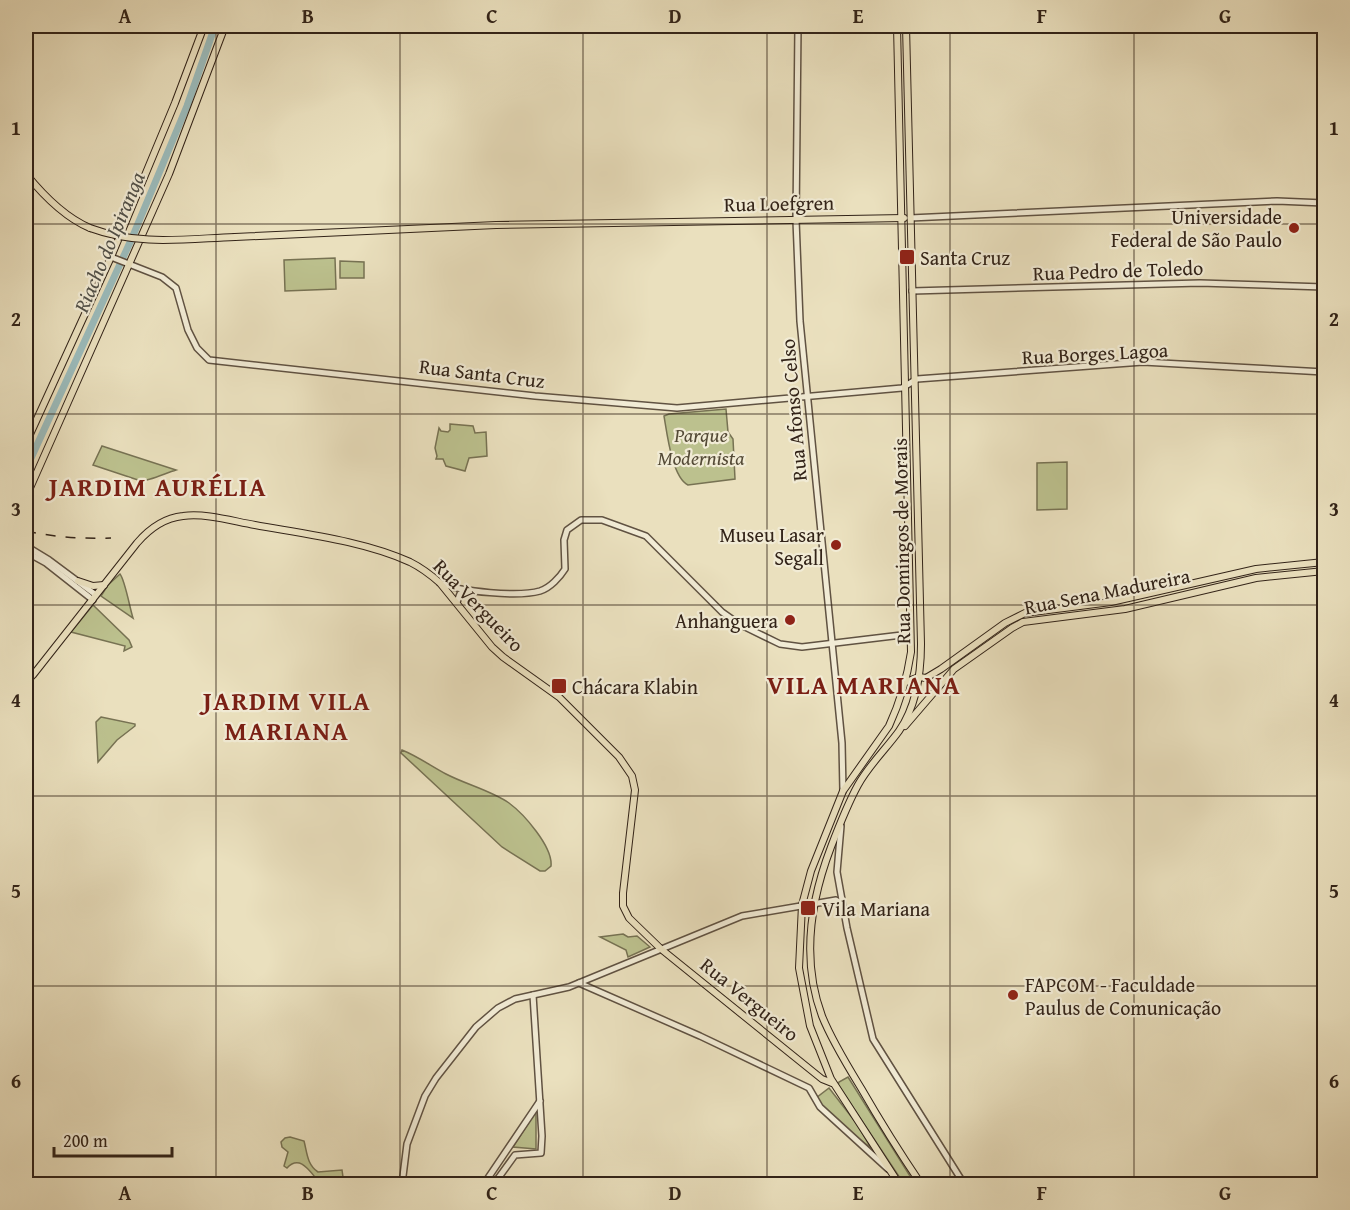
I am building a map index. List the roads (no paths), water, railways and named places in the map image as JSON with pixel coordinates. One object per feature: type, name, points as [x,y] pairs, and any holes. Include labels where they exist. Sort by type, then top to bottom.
[{"type":"main road","points":[[26,443],[114,258],[204,26]]},
{"type":"main road","points":[[26,497],[169,174],[225,26]]},
{"type":"main road","name":"Rua Domingos de Morais","points":[[833,1084],[813,1035],[802,988],[799,968],[802,905],[811,871],[838,801],[889,726],[899,705],[911,652],[897,26]]},
{"type":"main road","name":"Rua Domingos de Morais","points":[[841,821],[858,784],[900,730],[911,707],[921,662],[906,26]]},
{"type":"main road","name":"Rua Loefgren","points":[[26,174],[42,194],[62,211],[90,228],[123,238],[139,240],[446,226],[910,218]]},
{"type":"main road","name":"Rua Vergueiro","points":[[26,682],[137,543],[155,525],[167,520],[183,516],[199,516],[246,523],[365,547],[422,568],[457,602],[498,653],[552,691],[619,757],[632,776],[634,790],[623,906],[633,923],[661,949],[822,1079],[833,1084],[899,1185]]},
{"type":"main road","name":"Rua Sena Madureira","points":[[906,682],[919,677],[926,678],[1005,623],[1025,613],[1119,601],[1256,569],[1324,562]]},
{"type":"main road","name":"Rua Sena Madureira","points":[[900,730],[954,669],[1020,624],[1033,620],[1125,609],[1256,578],[1324,571]]},
{"type":"main road","points":[[78,581],[93,586],[104,585]]},
{"type":"main road","points":[[910,634],[921,644]]},
{"type":"main road","points":[[921,662],[925,668],[937,671]]},
{"type":"main road","points":[[841,821],[822,871],[813,904],[810,936],[813,981],[823,1017],[851,1071],[921,1185]]},
{"type":"main road","points":[[814,1072],[827,1070]]},
{"type":"street","name":"Rua Afonso Celso","points":[[798,26],[796,220],[800,321],[842,743],[843,791]]},
{"type":"street","name":"Rua Loefgren","points":[[910,218],[1266,201],[1324,203]]},
{"type":"street","name":"Rua Santa Cruz","points":[[114,258],[162,277],[176,288],[185,322],[197,348],[205,358],[214,362],[656,407],[689,408],[905,387]]},
{"type":"street","name":"Rua Pedro de Toledo","points":[[912,291],[1200,283],[1324,287]]},
{"type":"street","name":"Rua Borges Lagoa","points":[[905,387],[914,381],[1143,362],[1324,372]]},
{"type":"street","points":[[440,583],[469,590],[526,592],[541,590],[564,572],[566,567],[564,540],[567,530],[581,520],[602,520],[646,536],[709,601],[739,624],[770,640],[790,647],[910,634]]},
{"type":"street","points":[[26,546],[78,581],[94,598]]},
{"type":"street","points":[[26,552],[46,563],[94,598]]},
{"type":"street","points":[[457,602],[460,594],[469,590]]},
{"type":"street","name":"Rua Domingos de Morais","points":[[841,821],[837,872],[842,904],[873,1039],[964,1185]]},
{"type":"street","points":[[402,1185],[407,1144],[423,1100],[436,1078],[476,1028],[494,1010],[515,999],[569,987],[742,916],[836,900],[842,904]]},
{"type":"street","points":[[594,977],[595,991]]},
{"type":"street","name":"Rua Vergueiro","points":[[579,983],[806,1086],[811,1090],[820,1107],[888,1169]]},
{"type":"street","points":[[494,1185],[515,1155],[540,1153],[542,1142],[533,995]]},
{"type":"street","points":[[484,1185],[540,1101]]},
{"type":"waterway","name":"Riacho do Ipiranga","points":[[26,469],[132,238],[187,106],[215,26]]},
{"type":"railway","points":[[26,531],[68,537],[111,538]]},
{"type":"place","name":"Universidade Federal de São Paulo","points":[[1294,228]]},
{"type":"place","name":"Santa Cruz","points":[[907,257]]},
{"type":"place","name":"Museu Lasar Segall","points":[[836,545]]},
{"type":"place","name":"Anhanguera","points":[[790,620]]},
{"type":"place","name":"Chácara Klabin","points":[[559,686]]},
{"type":"place","name":"Vila Mariana","points":[[808,908]]},
{"type":"place","name":"FAPCOM - Faculdade Paulus de Comunicação","points":[[1013,995]]},
{"type":"district","name":"JARDIM AURÉLIA","points":[[158,486]]},
{"type":"district","name":"VILA MARIANA","points":[[864,684]]},
{"type":"district","name":"JARDIM VILA MARIANA","points":[[287,715]]},
{"type":"park label","name":"Parque Modernista","points":[[701,446]]}]
